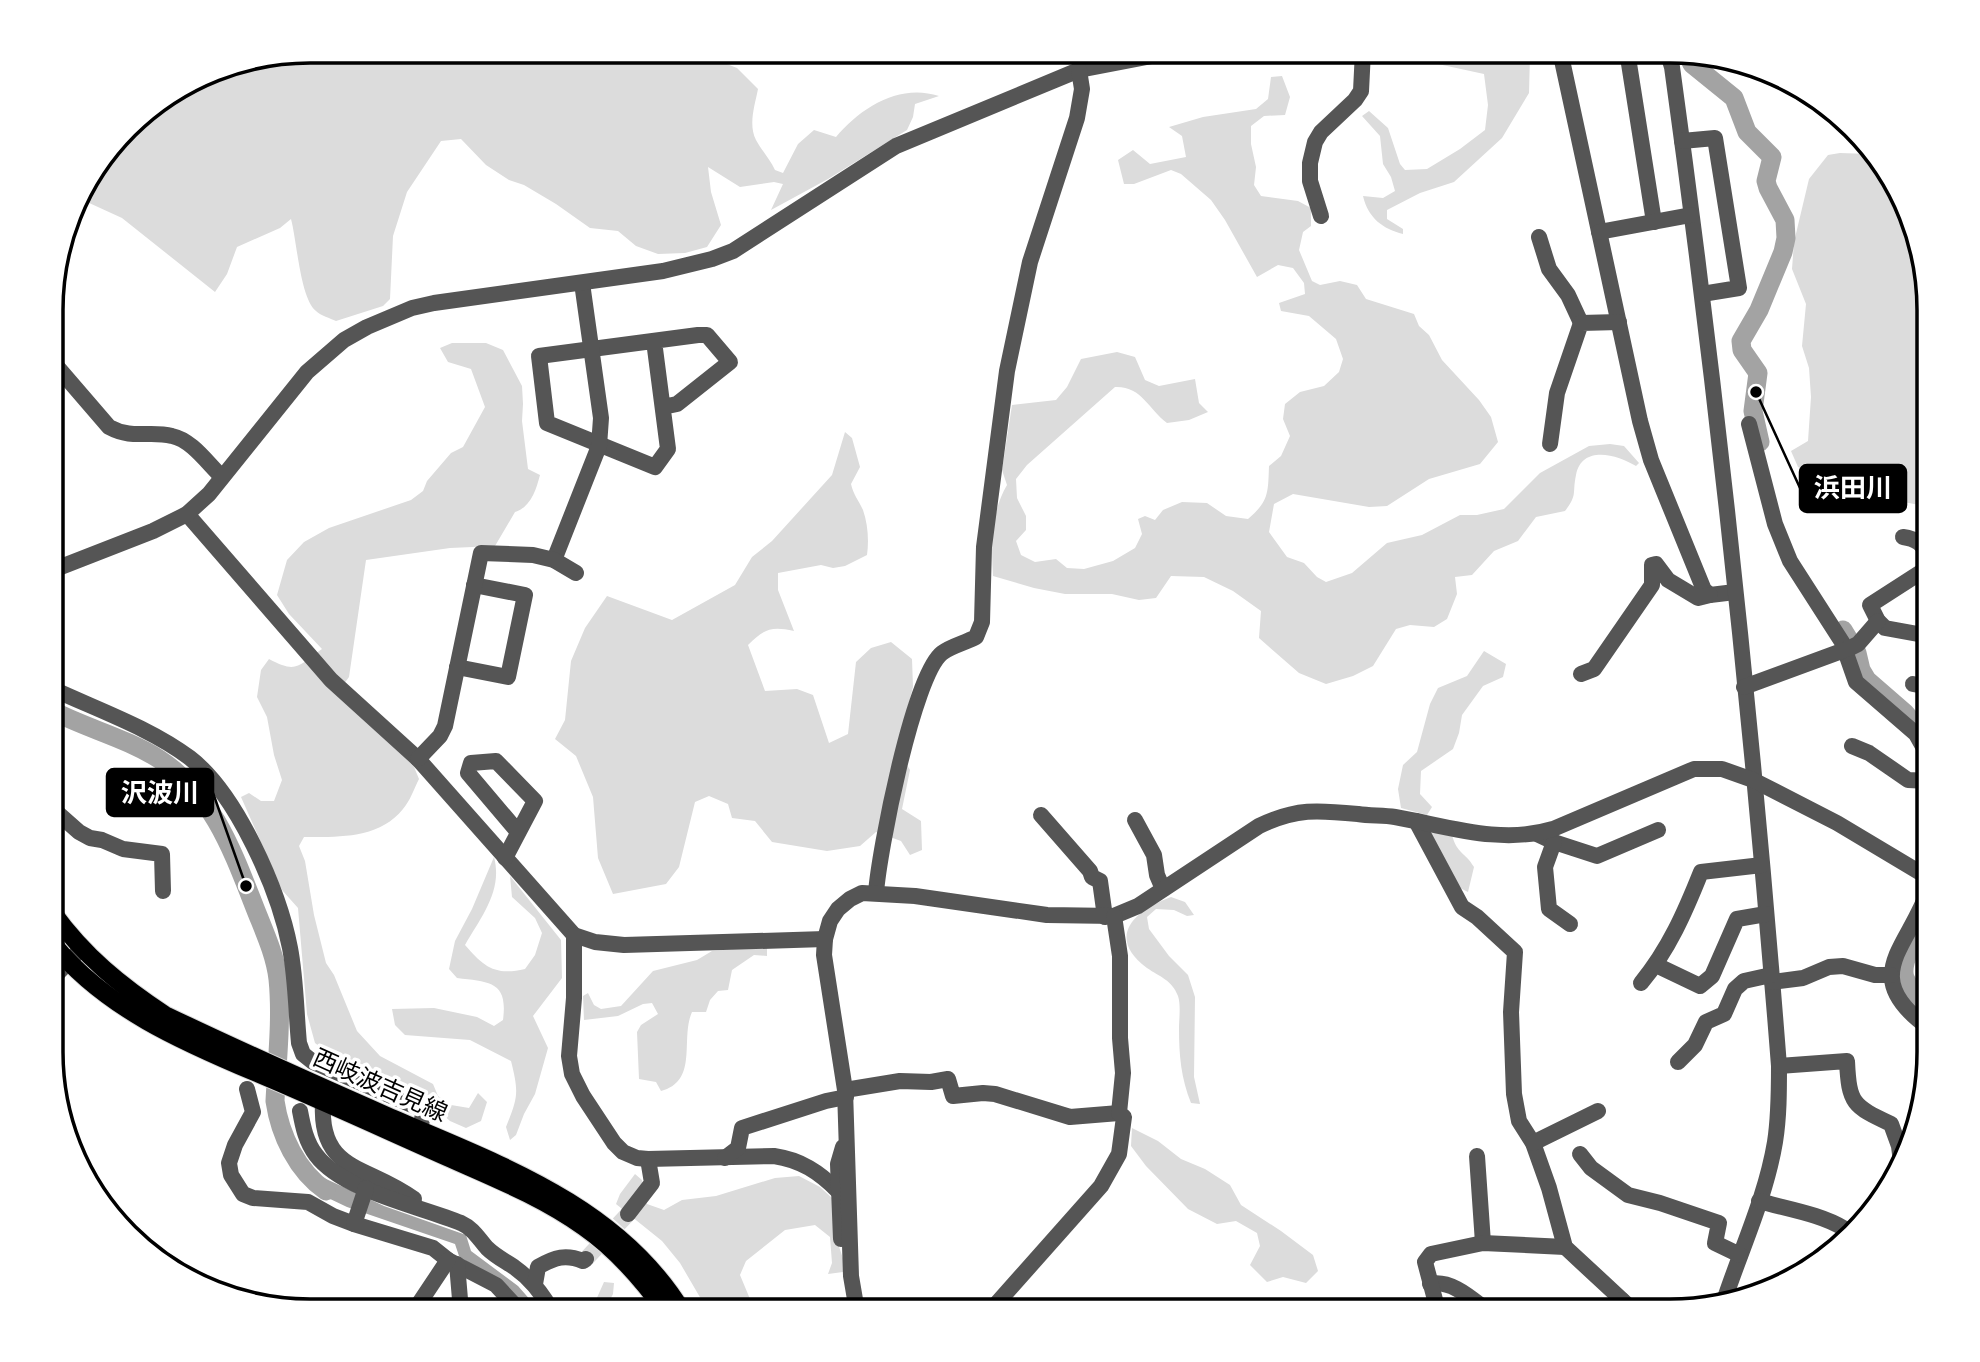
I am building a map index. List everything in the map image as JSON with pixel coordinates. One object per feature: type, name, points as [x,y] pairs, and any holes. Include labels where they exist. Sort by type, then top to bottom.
[{"type":"main road","name":"西岐波吉見線","points":[[64,927],[81,948],[122,987],[165,1015],[291,1081],[420,1130],[573,1203],[624,1242],[655,1273],[673,1298]]},
{"type":"main road","name":"西岐波吉見線","points":[[64,956],[85,979],[135,1014],[210,1054],[259,1066]]},
{"type":"main road","name":"西岐波吉見線","points":[[291,1081],[323,1103],[486,1174],[548,1205],[584,1227],[618,1255],[640,1277],[656,1298]]},
{"type":"street","points":[[63,566],[153,531],[187,514],[209,494],[307,372],[344,340],[367,327],[423,306],[684,267],[733,251],[896,146],[1087,64]]},
{"type":"street","points":[[876,892],[897,775],[929,668],[942,653],[976,637],[982,622],[984,547],[1007,371],[1030,262],[1077,118],[1082,89],[1090,64]]},
{"type":"street","points":[[1321,216],[1310,181],[1315,142],[1321,131],[1355,100],[1361,91],[1362,64]]},
{"type":"street","points":[[1563,64],[1640,421],[1651,460],[1696,574],[1704,590],[1710,595]]},
{"type":"street","points":[[1629,64],[1654,222]]},
{"type":"street","points":[[1669,64],[1682,141],[1723,462],[1779,1066],[1775,1143],[1759,1201],[1727,1292]]},
{"type":"street","points":[[1682,141],[1715,138],[1739,288],[1702,293]]},
{"type":"street","points":[[1599,232],[1691,215]]},
{"type":"street","points":[[1539,237],[1549,269],[1568,295],[1581,323],[1557,393],[1550,444]]},
{"type":"street","points":[[554,560],[599,446],[601,418],[582,283]]},
{"type":"street","points":[[1581,323],[1619,322]]},
{"type":"street","points":[[654,341],[668,449],[654,467],[547,423],[538,356],[591,348],[707,335],[730,362],[677,404],[663,407]]},
{"type":"street","points":[[63,374],[108,427],[121,434],[171,435],[184,440],[222,477]]},
{"type":"street","points":[[1748,424],[1781,544],[1851,647],[1856,682],[1917,735]]},
{"type":"street","points":[[187,514],[331,680],[418,760],[574,935],[595,942],[624,945],[825,939]]},
{"type":"street","points":[[1903,537],[1916,539]]},
{"type":"street","points":[[418,760],[440,736],[445,726],[481,553],[533,555],[554,560],[576,573]]},
{"type":"street","points":[[1581,674],[1594,669],[1652,585],[1652,565],[1656,564],[1668,580],[1698,598],[1735,592]]},
{"type":"street","points":[[1916,575],[1870,605],[1885,628],[1916,634]]},
{"type":"street","points":[[457,667],[508,677],[511,663],[525,595],[474,585]]},
{"type":"street","points":[[1744,687],[1851,647],[1878,621]]},
{"type":"street","points":[[64,694],[169,744],[192,760],[208,776],[245,827],[271,885],[290,948],[299,1043],[303,1054],[313,1062],[421,1109],[423,1114],[420,1130]]},
{"type":"street","points":[[1852,746],[1869,753],[1908,780],[1917,780]]},
{"type":"street","points":[[505,858],[519,832],[535,801],[496,761],[471,763],[468,773],[519,832]]},
{"type":"street","points":[[854,1298],[845,1093],[826,969],[825,939],[830,922],[838,909],[862,893],[876,892],[1047,915],[1110,916],[1138,906],[1259,826],[1281,815],[1301,810],[1327,810],[1416,821],[1503,836],[1537,834],[1694,769],[1722,769],[1753,780],[1837,823],[1917,871]]},
{"type":"street","points":[[1041,815],[1090,871],[1092,877],[1100,881],[1110,916],[1120,956],[1119,1028],[1123,1073],[1119,1113]]},
{"type":"street","points":[[64,818],[90,838],[122,849],[162,854],[163,891]]},
{"type":"street","points":[[1135,820],[1154,855],[1157,875],[1164,889]]},
{"type":"street","points":[[1416,821],[1462,907],[1515,952],[1511,1012],[1514,1094],[1520,1121],[1533,1143],[1565,1247],[1620,1299]]},
{"type":"street","points":[[1537,834],[1597,856],[1658,830]]},
{"type":"street","points":[[1554,842],[1545,867],[1549,909],[1570,924]]},
{"type":"street","points":[[1640,984],[1656,965],[1673,937],[1700,872],[1762,865]]},
{"type":"street","points":[[1656,965],[1700,986],[1712,976],[1737,919],[1766,914]]},
{"type":"street","points":[[1917,917],[1892,963],[1891,975],[1892,984],[1901,1001],[1917,1018]]},
{"type":"street","points":[[574,935],[574,998],[569,1056],[572,1074],[583,1096],[623,1152],[648,1159],[774,1156],[790,1158],[816,1171],[838,1191]]},
{"type":"street","points":[[64,967],[81,948]]},
{"type":"street","points":[[1678,1062],[1695,1045],[1706,1022],[1724,1014],[1730,998],[1744,981],[1804,978],[1829,967],[1843,966],[1875,975],[1891,975]]},
{"type":"street","points":[[1779,1066],[1847,1061],[1849,1091],[1855,1102],[1866,1112],[1891,1124],[1899,1145]]},
{"type":"street","points":[[726,1158],[738,1148],[742,1128],[845,1093],[900,1081],[931,1082],[948,1079],[953,1096],[995,1094],[1070,1117],[1119,1113],[1124,1117],[1122,1141],[1112,1169],[1087,1204],[1001,1299]]},
{"type":"street","points":[[247,1089],[253,1112],[235,1144],[229,1163],[236,1185],[243,1194],[253,1198],[308,1202],[332,1216],[433,1248],[452,1262],[496,1285],[508,1298]]},
{"type":"street","points":[[323,1103],[324,1133],[335,1153],[406,1193],[418,1202],[420,1209]]},
{"type":"street","points":[[300,1111],[305,1134],[315,1154],[340,1177],[366,1190],[462,1224],[476,1232],[486,1247],[535,1284],[544,1298]]},
{"type":"street","points":[[1533,1143],[1598,1111]]},
{"type":"street","points":[[848,1139],[838,1164],[838,1191],[843,1251],[852,1260]]},
{"type":"street","points":[[1580,1154],[1591,1168],[1628,1195],[1719,1223],[1715,1243],[1740,1255]]},
{"type":"street","points":[[1477,1156],[1483,1243]]},
{"type":"street","points":[[628,1214],[652,1183],[648,1159]]},
{"type":"street","points":[[355,1222],[366,1190]]},
{"type":"street","points":[[1759,1201],[1828,1218],[1844,1228]]},
{"type":"street","points":[[1434,1299],[1425,1262],[1431,1255],[1483,1243],[1565,1247]]},
{"type":"street","points":[[535,1284],[538,1267],[553,1258],[570,1256],[583,1261],[586,1259]]},
{"type":"street","points":[[424,1298],[452,1262]]},
{"type":"street","points":[[452,1262],[459,1298]]},
{"type":"street","points":[[1430,1284],[1440,1281],[1470,1299]]},
{"type":"shaded area","points":[[725,63],[737,68],[758,89],[753,114],[754,134],[775,170],[783,173],[798,144],[814,130],[836,137],[857,116],[882,100],[910,93],[939,96],[915,104],[907,130],[828,179],[771,210],[783,184],[774,182],[740,187],[708,167],[711,192],[721,225],[707,247],[685,253],[658,254],[636,246],[618,231],[590,228],[556,204],[486,165],[461,139],[441,141],[407,192],[393,236],[390,299],[383,306],[336,321],[318,313],[306,294],[291,219],[280,228],[237,247],[227,274],[215,292],[122,218],[88,202],[114,160],[135,135],[160,114],[201,88],[246,71],[278,65]]},
{"type":"shaded area","points":[[1437,64],[1530,64],[1529,93],[1502,138],[1454,182],[1420,193],[1387,210],[1387,219],[1403,229],[1403,234],[1377,221],[1365,204],[1363,196],[1383,198],[1395,191],[1383,164],[1380,136],[1362,116],[1369,111],[1388,128],[1400,164],[1405,170],[1427,169],[1485,130],[1488,105],[1484,74]]},
{"type":"shaded area","points":[[1282,76],[1290,97],[1285,115],[1264,116],[1251,126],[1251,144],[1256,167],[1254,185],[1261,196],[1298,201],[1311,208],[1311,226],[1303,232],[1299,250],[1312,281],[1320,285],[1340,281],[1357,285],[1366,299],[1414,314],[1442,360],[1491,417],[1498,442],[1480,464],[1429,479],[1387,506],[1369,507],[1293,494],[1274,504],[1269,532],[1287,557],[1304,563],[1326,582],[1352,573],[1387,543],[1422,535],[1460,515],[1477,515],[1504,509],[1540,473],[1589,446],[1624,446],[1639,463],[1636,466],[1620,458],[1602,455],[1585,459],[1576,475],[1573,497],[1565,511],[1536,517],[1518,541],[1494,551],[1472,575],[1455,577],[1457,594],[1447,619],[1434,627],[1410,625],[1396,629],[1373,666],[1353,676],[1326,684],[1299,673],[1259,638],[1261,611],[1233,591],[1204,577],[1171,576],[1156,598],[1139,600],[1112,594],[1065,594],[993,576],[993,529],[998,506],[1007,485],[1002,470],[1012,405],[1056,400],[1067,387],[1081,359],[1117,352],[1135,357],[1145,380],[1159,386],[1195,379],[1199,403],[1208,412],[1189,420],[1167,423],[1138,394],[1115,387],[1027,465],[1016,479],[1017,498],[1026,516],[1026,530],[1016,541],[1021,555],[1035,562],[1056,559],[1067,568],[1084,569],[1113,561],[1135,548],[1142,534],[1138,519],[1145,516],[1155,520],[1163,510],[1182,502],[1207,503],[1226,516],[1248,519],[1264,501],[1269,466],[1281,456],[1290,436],[1283,419],[1285,404],[1300,392],[1324,386],[1339,372],[1343,359],[1336,339],[1309,316],[1281,311],[1279,303],[1305,294],[1304,283],[1293,268],[1278,265],[1257,277],[1211,200],[1181,174],[1171,170],[1134,184],[1124,184],[1118,160],[1133,150],[1150,164],[1186,157],[1182,136],[1169,127],[1203,117],[1256,109],[1268,99],[1271,77]]},
{"type":"shaded area","points":[[1861,154],[1892,201],[1909,246],[1916,294],[1916,505],[1869,493],[1838,468],[1813,475],[1798,467],[1791,451],[1808,441],[1811,397],[1809,368],[1802,346],[1806,304],[1792,269],[1794,242],[1809,179],[1828,155]]},
{"type":"shaded area","points":[[452,343],[486,343],[503,350],[522,386],[522,421],[528,469],[540,475],[535,492],[521,510],[515,512],[495,546],[450,548],[366,560],[349,677],[340,689],[412,762],[419,779],[405,806],[382,826],[357,834],[304,837],[299,846],[305,861],[326,963],[334,975],[357,1031],[380,1056],[433,1084],[438,1096],[451,1105],[469,1108],[478,1093],[487,1102],[481,1121],[466,1128],[450,1121],[431,1104],[411,1093],[337,1060],[315,1043],[307,1014],[298,908],[282,890],[241,797],[249,793],[261,801],[274,801],[282,780],[267,717],[257,697],[261,670],[269,659],[286,666],[297,666],[322,649],[289,614],[277,595],[287,560],[304,542],[329,528],[411,500],[423,491],[427,481],[451,453],[463,447],[485,407],[471,369],[448,362],[440,348]]},
{"type":"shaded area","points":[[845,432],[852,438],[860,467],[851,484],[866,521],[867,555],[845,566],[833,568],[821,565],[778,573],[778,590],[794,631],[768,630],[748,645],[765,691],[797,689],[813,695],[829,743],[848,734],[856,662],[871,648],[891,642],[912,659],[913,687],[897,748],[910,770],[902,809],[921,821],[922,850],[910,855],[901,841],[876,832],[860,846],[827,851],[772,842],[755,821],[732,818],[728,804],[709,796],[695,802],[679,867],[666,884],[613,894],[598,858],[593,797],[576,756],[555,739],[565,720],[571,661],[585,628],[607,596],[672,620],[735,585],[752,557],[772,541],[832,475]]},
{"type":"shaded area","points":[[1484,651],[1506,664],[1503,677],[1483,686],[1462,715],[1453,749],[1421,771],[1420,794],[1432,807],[1427,815],[1401,808],[1398,789],[1403,765],[1417,752],[1430,704],[1438,688],[1467,676]]},
{"type":"shaded area","points":[[1433,830],[1452,835],[1456,846],[1474,867],[1468,892],[1454,885],[1429,835]]},
{"type":"shaded area","points":[[494,857],[496,881],[493,892],[484,914],[465,945],[484,964],[498,970],[525,969],[535,955],[542,933],[535,918],[512,897],[510,876],[561,940],[562,978],[533,1016],[548,1048],[535,1094],[516,1135],[510,1140],[506,1127],[515,1101],[516,1088],[511,1061],[470,1040],[405,1035],[395,1025],[392,1009],[434,1008],[477,1017],[494,1026],[503,1020],[503,998],[495,986],[457,978],[449,969],[455,941]]},
{"type":"shaded area","points":[[1171,897],[1185,902],[1194,915],[1156,909],[1147,917],[1149,929],[1169,956],[1188,975],[1195,997],[1194,1077],[1200,1104],[1191,1103],[1183,1075],[1179,1048],[1178,996],[1169,982],[1134,957],[1128,946],[1127,935],[1137,917],[1146,909]]},
{"type":"shaded area","points":[[767,946],[767,956],[754,955],[732,970],[728,990],[718,991],[710,1000],[706,1012],[692,1012],[684,1069],[673,1086],[661,1091],[656,1082],[639,1079],[637,1032],[641,1025],[658,1014],[652,1003],[643,1004],[618,1016],[584,1020],[583,996],[588,993],[594,1005],[601,1009],[621,1006],[653,971],[697,960],[712,951]]},
{"type":"shaded area","points":[[1132,1128],[1158,1141],[1181,1159],[1205,1169],[1230,1185],[1241,1205],[1313,1255],[1318,1271],[1306,1283],[1283,1277],[1267,1282],[1250,1265],[1260,1246],[1257,1233],[1236,1221],[1217,1224],[1188,1209],[1146,1166],[1131,1146]]},
{"type":"shaded area","points":[[307,1174],[324,1178],[384,1206],[466,1235],[471,1251],[518,1286],[529,1298],[518,1298],[459,1256],[455,1244],[347,1207],[326,1197]]},
{"type":"shaded area","points":[[635,1174],[642,1180],[647,1204],[664,1210],[682,1200],[716,1196],[775,1178],[799,1176],[820,1187],[832,1198],[836,1237],[845,1265],[843,1272],[828,1274],[832,1263],[830,1237],[815,1225],[785,1230],[746,1261],[740,1275],[750,1298],[701,1298],[680,1263],[662,1241],[616,1204]]},
{"type":"shaded area","points":[[604,1282],[614,1283],[611,1298],[597,1298]]},
{"type":"waterway","points":[[1693,64],[1734,98],[1747,132],[1772,157],[1766,181],[1785,220],[1786,238],[1783,252],[1759,310],[1741,341],[1742,350],[1758,373],[1753,411],[1760,442]]},
{"type":"waterway","points":[[1843,630],[1857,653],[1861,670],[1867,680],[1917,726]]},
{"type":"waterway","points":[[64,716],[159,759],[194,789],[219,826],[247,887],[277,970],[277,1114],[298,1163],[326,1191]]},
{"type":"waterway","points":[[1917,935],[1904,971],[1909,986],[1917,996]]},
{"type":"tunnel","points":[[586,1259],[628,1214]]},
{"type":"place","name":"浜田川","points":[[1756,392]]},
{"type":"place","name":"沢波川","points":[[246,886]]}]
